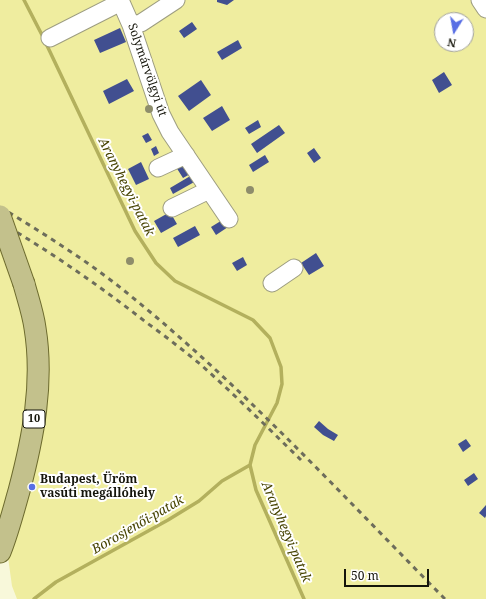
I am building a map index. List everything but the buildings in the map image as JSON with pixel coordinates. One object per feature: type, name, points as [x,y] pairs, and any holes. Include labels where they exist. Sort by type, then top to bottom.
[{"type":"main road","name":"10","points":[[0,216],[24,284],[35,329],[38,373],[38,394],[27,461],[7,535],[0,552]]},
{"type":"street","points":[[131,25],[146,20],[176,0]]},
{"type":"street","points":[[480,0],[486,9]]},
{"type":"street","points":[[50,38],[116,2]]},
{"type":"street","name":"Solymárvölgyi út","points":[[116,2],[131,25],[161,114],[186,155],[229,219]]},
{"type":"street","points":[[158,168],[186,155]]},
{"type":"street","points":[[172,208],[209,190]]},
{"type":"street","points":[[272,283],[294,268]]},
{"type":"shaded area","points":[[0,0],[486,0],[486,599],[17,599],[12,586],[6,543],[0,517]]},
{"type":"waterway","name":"Aranyhegyi-patak","points":[[24,0],[135,231],[156,263],[175,281],[253,320],[270,338],[281,367],[282,384],[277,403],[255,445],[250,465],[256,490],[304,599]]},
{"type":"waterway","name":"Borosjenői-patak","points":[[34,599],[56,582],[168,520],[199,501],[222,481],[250,465]]},
{"type":"railway","points":[[0,207],[101,273],[174,332],[293,444],[445,599]]},
{"type":"railway","points":[[0,222],[94,283],[181,348],[226,388],[301,460]]},
{"type":"place","name":"Budapest, Üröm vasúti megállóhely","points":[[32,487]]}]
